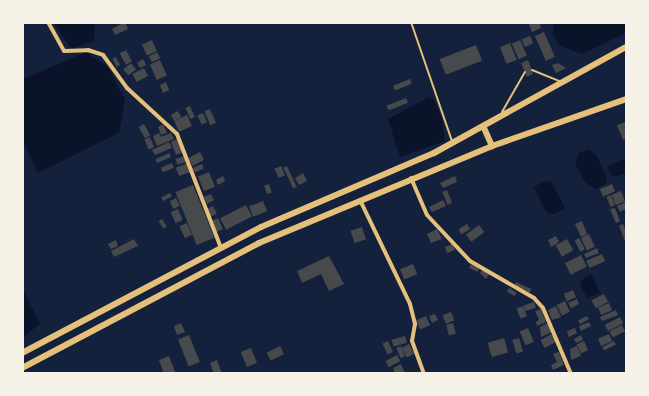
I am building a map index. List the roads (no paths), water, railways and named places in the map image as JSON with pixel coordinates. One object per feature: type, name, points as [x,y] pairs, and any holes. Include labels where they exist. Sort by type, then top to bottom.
[{"type":"highway","points":[[22,353],[221,248],[310,205],[453,144],[626,46]]},
{"type":"highway","points":[[22,368],[260,243],[411,178],[492,146],[626,99]]},
{"type":"highway","points":[[484,128],[492,146]]},
{"type":"highway","points":[[134,295],[140,305]]},
{"type":"street","points":[[48,22],[64,51],[88,50],[103,55],[127,88],[177,134],[221,248]]},
{"type":"street","points":[[411,178],[427,215],[470,261],[534,298],[543,308],[571,374]]},
{"type":"street","points":[[360,200],[410,304],[415,324],[412,341],[424,374]]},
{"type":"lane","points":[[412,22],[453,144]]},
{"type":"lane","points":[[532,70],[563,83]]},
{"type":"lane","points":[[503,117],[502,107],[525,72]]},
{"type":"water","points":[[54,23],[95,23],[94,41],[71,49]]},
{"type":"water","points":[[553,23],[626,23],[626,33],[582,54],[560,46],[553,35]]},
{"type":"water","points":[[86,52],[108,67],[125,100],[119,133],[38,173],[23,141],[23,79]]},
{"type":"water","points":[[429,97],[434,100],[442,119],[445,141],[400,157],[388,119]]},
{"type":"water","points":[[589,150],[597,156],[606,176],[607,183],[595,189],[585,182],[575,163],[579,152]]},
{"type":"water","points":[[626,158],[626,174],[612,177],[607,167]]},
{"type":"water","points":[[545,181],[551,182],[564,205],[564,209],[554,214],[549,214],[544,209],[534,187]]},
{"type":"water","points":[[591,274],[600,293],[587,298],[579,282]]},
{"type":"water","points":[[22,288],[40,324],[23,337],[22,337]]}]
